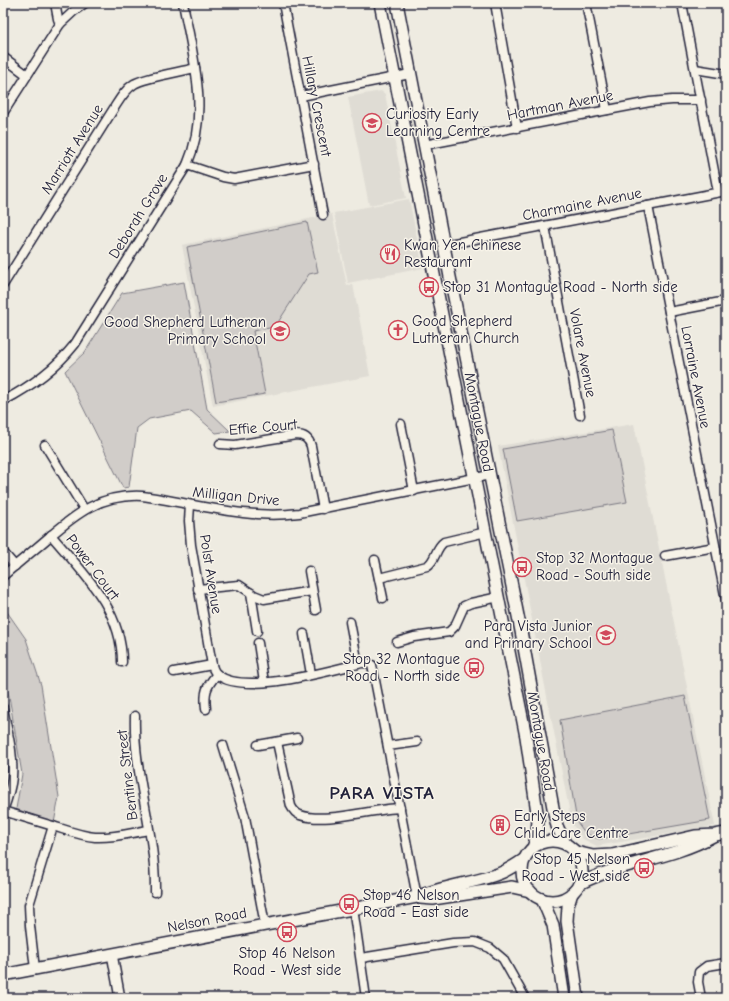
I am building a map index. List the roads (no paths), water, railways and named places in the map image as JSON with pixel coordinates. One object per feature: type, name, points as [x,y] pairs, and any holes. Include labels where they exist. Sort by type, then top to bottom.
[{"type":"main road","name":"Montague Road","points":[[380,3],[526,737],[536,795],[538,825],[533,848]]},
{"type":"main road","name":"Montague Road","points":[[397,3],[532,692],[555,820],[565,843]]},
{"type":"main road","points":[[429,248],[444,245]]},
{"type":"main road","points":[[576,852],[593,856],[612,856],[695,836],[721,834]]},
{"type":"main road","points":[[579,884],[605,872],[696,845],[721,834]]},
{"type":"main road","points":[[546,841],[555,841],[565,843],[576,852],[580,860],[582,876],[579,884],[566,898],[556,901],[542,899],[530,891],[526,886],[522,870],[525,859],[533,848],[536,845],[546,841]]},
{"type":"main road","name":"Nelson Road","points":[[3,975],[265,924],[417,897],[432,891],[495,875],[507,870],[525,859]]},
{"type":"main road","name":"Nelson Road","points":[[417,897],[433,899],[512,887],[530,891]]},
{"type":"main road","points":[[572,893],[568,906],[567,921],[578,998]]},
{"type":"main road","points":[[542,899],[553,925],[564,998]]},
{"type":"street","points":[[54,3],[60,24]]},
{"type":"street","points":[[3,113],[60,24],[85,3]]},
{"type":"street","name":"Deborah Grove","points":[[3,401],[38,379],[68,353],[75,344],[186,165],[194,145],[199,112],[195,68],[183,3]]},
{"type":"street","name":"Hillary Crescent","points":[[283,3],[323,215]]},
{"type":"street","points":[[495,3],[517,128]]},
{"type":"street","points":[[586,3],[607,110]]},
{"type":"street","points":[[682,3],[701,100],[722,192]]},
{"type":"street","points":[[3,57],[27,75]]},
{"type":"street","name":"Marriott Avenue","points":[[3,285],[126,91],[137,82],[195,68]]},
{"type":"street","points":[[695,69],[726,74]]},
{"type":"street","points":[[301,96],[410,74]]},
{"type":"street","name":"Hartman Avenue","points":[[424,145],[660,101],[701,100]]},
{"type":"street","points":[[186,165],[218,176],[234,179],[314,164]]},
{"type":"street","name":"Charmaine Avenue","points":[[444,245],[722,192]]},
{"type":"street","name":"Lorraine Avenue","points":[[648,206],[726,600]]},
{"type":"street","name":"Volare Avenue","points":[[545,226],[580,415]]},
{"type":"street","points":[[669,312],[726,301]]},
{"type":"street","points":[[400,424],[414,490]]},
{"type":"street","name":"Effie Court","points":[[220,444],[235,445],[296,435],[306,437],[311,446],[323,509]]},
{"type":"street","points":[[45,445],[84,509]]},
{"type":"street","name":"Milligan Drive","points":[[3,576],[84,509],[102,501],[129,496],[147,497],[264,516],[288,515],[490,475]]},
{"type":"street","name":"Polst Avenue","points":[[190,505],[190,539],[212,665]]},
{"type":"street","points":[[379,578],[427,566],[432,562],[440,545],[444,542],[486,532]]},
{"type":"street","name":"Power Court","points":[[51,535],[94,586],[109,610],[117,627],[120,638],[122,662]]},
{"type":"street","points":[[665,556],[715,546]]},
{"type":"street","points":[[3,552],[15,566]]},
{"type":"street","points":[[375,560],[383,598]]},
{"type":"street","points":[[309,571],[316,610]]},
{"type":"street","points":[[198,589],[236,584],[241,585],[260,598],[268,600],[312,591]]},
{"type":"street","points":[[251,593],[257,631]]},
{"type":"street","points":[[397,642],[449,632],[453,630],[463,608],[466,605],[499,598]]},
{"type":"street","points":[[350,622],[358,664]]},
{"type":"street","points":[[304,634],[311,674]]},
{"type":"street","points":[[258,643],[264,682]]},
{"type":"street","points":[[174,672],[212,665],[217,674],[236,682],[264,682],[358,664],[370,664],[374,670],[417,897]]},
{"type":"street","points":[[206,709],[206,689],[217,674]]},
{"type":"street","points":[[3,708],[12,756],[11,785],[3,811],[53,826],[29,905],[29,922],[35,969]]},
{"type":"street","name":"Bentine Street","points":[[135,716],[136,749],[154,864],[154,892]]},
{"type":"street","points":[[258,745],[297,738]]},
{"type":"street","points":[[277,742],[291,806],[297,813],[303,816],[330,817],[389,808],[400,808]]},
{"type":"street","points":[[388,746],[417,742]]},
{"type":"street","points":[[223,745],[244,817],[265,924]]},
{"type":"street","name":"Bentine Street","points":[[53,826],[84,835],[97,837],[148,830]]},
{"type":"street","points":[[353,908],[366,998]]},
{"type":"street","points":[[361,958],[453,943],[475,942],[490,948],[503,959],[525,998]]},
{"type":"street","points":[[112,954],[120,998]]},
{"type":"street","points":[[701,998],[698,982],[699,972],[707,966],[726,962]]},
{"type":"place","name":"Curiosity Early Learning Centre","points":[[372,123]]},
{"type":"place","name":"Kwan Yen Chinese Restaurant","points":[[390,254]]},
{"type":"place","name":"Stop 31 Montague Road - North side","points":[[429,287]]},
{"type":"place","name":"Good Shepherd Lutheran Church","points":[[398,330]]},
{"type":"place","name":"Good Shepherd Lutheran Primary School","points":[[280,331]]},
{"type":"place","name":"Stop 32 Montague Road - South side","points":[[522,567]]},
{"type":"place","name":"Para Vista Junior and Primary School","points":[[606,635]]},
{"type":"place","name":"Stop 32 Montague Road - North side","points":[[474,668]]},
{"type":"place","name":"Early Steps Child Care Centre","points":[[500,825]]},
{"type":"place","name":"Stop 45 Nelson Road - West side","points":[[644,868]]},
{"type":"place","name":"Stop 46 Nelson Road - East side","points":[[349,904]]},
{"type":"place","name":"Stop 46 Nelson Road - West side","points":[[287,932]]},
{"type":"district","name":"PARA VISTA","points":[[382,792]]}]
